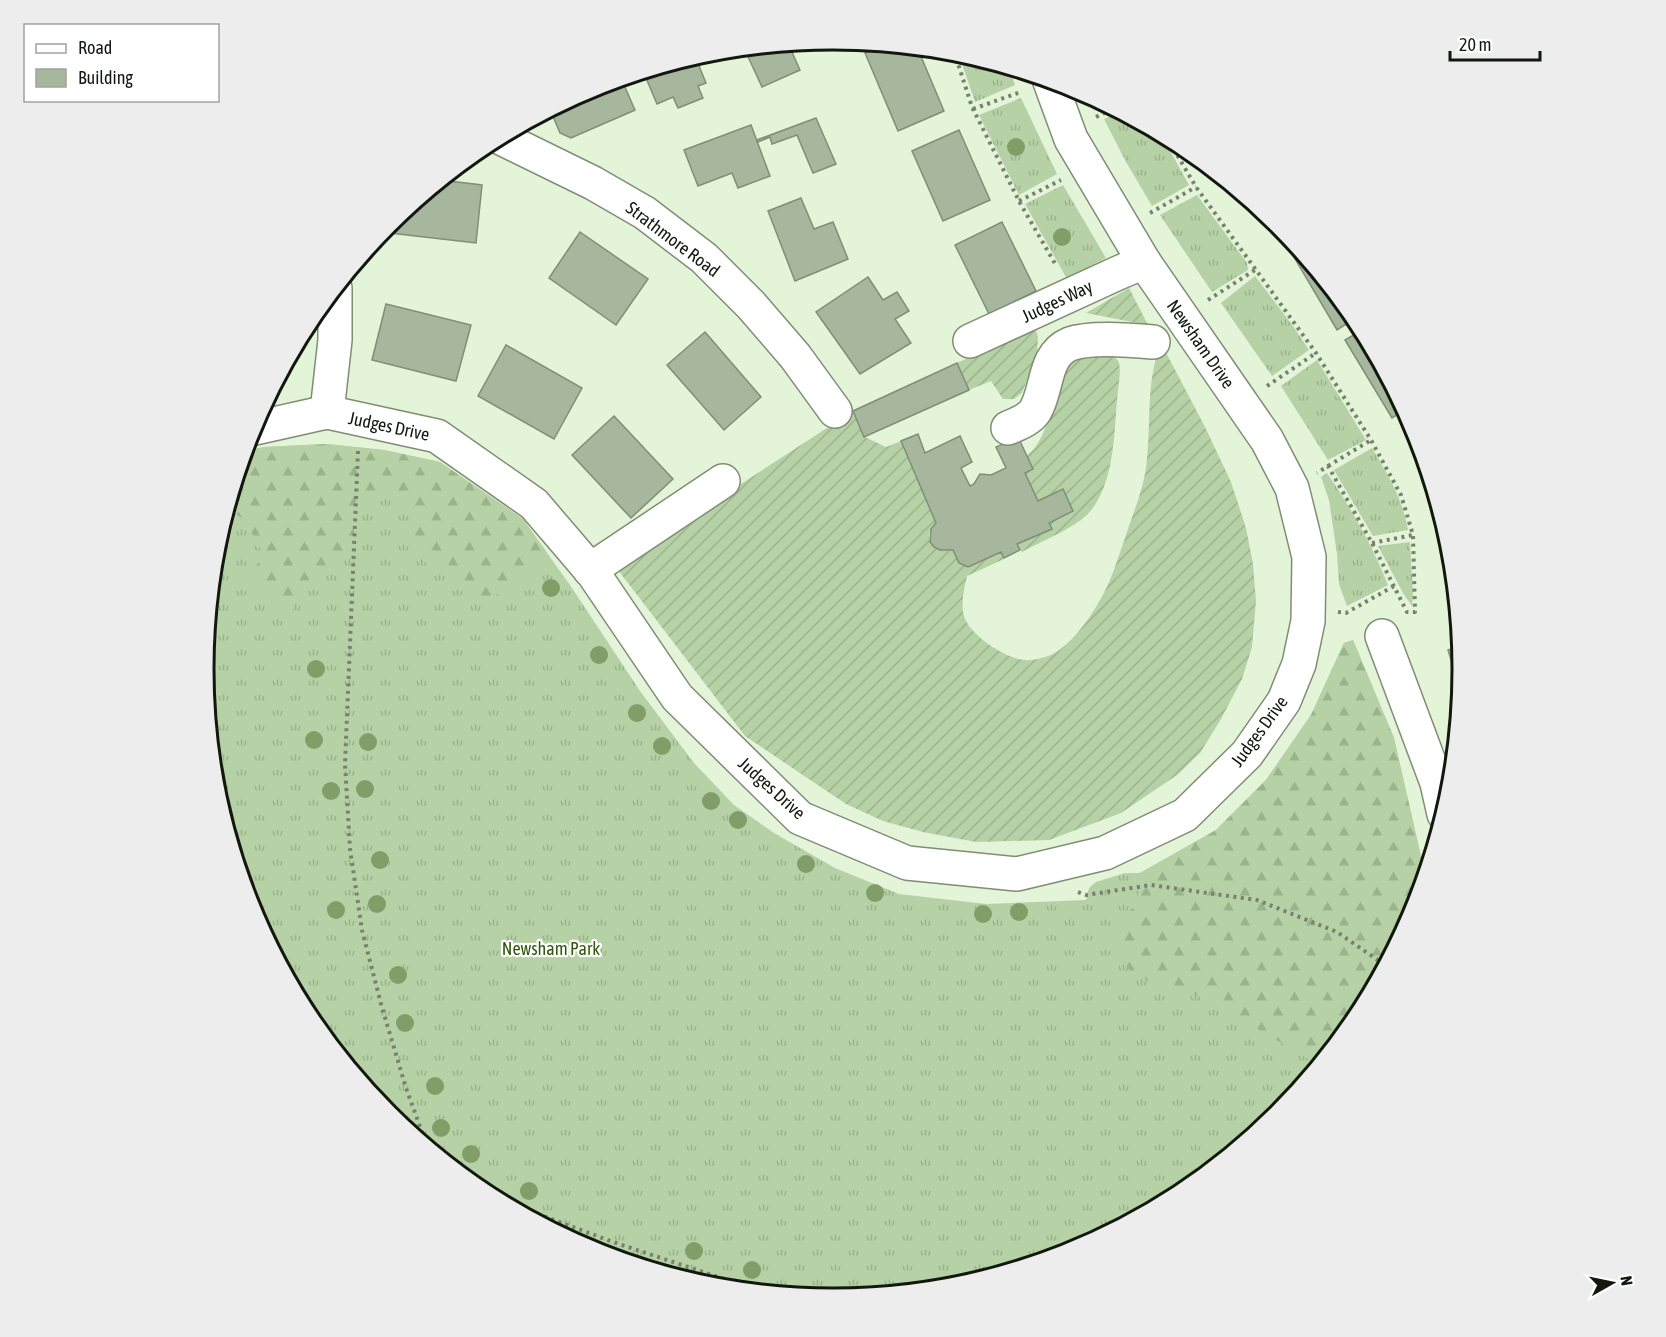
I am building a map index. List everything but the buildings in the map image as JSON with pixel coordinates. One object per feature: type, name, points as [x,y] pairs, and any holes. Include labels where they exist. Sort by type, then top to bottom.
[{"type":"street","name":"Newsham Drive","points":[[1053,90],[1071,139],[1144,262],[1267,440],[1292,489],[1309,557],[1307,616]]},
{"type":"street","name":"Strathmore Road","points":[[509,141],[593,183],[645,213],[704,258],[751,305],[795,356],[835,411]]},
{"type":"street","name":"Judges Way","points":[[970,341],[1144,262]]},
{"type":"street","points":[[327,412],[335,340],[335,302]]},
{"type":"street","points":[[1008,428],[1034,413],[1055,355],[1069,344],[1093,340],[1153,342]]},
{"type":"street","name":"Judges Drive","points":[[264,426],[327,412],[436,436],[534,504],[590,570],[677,697],[800,818],[907,863],[1017,874],[1106,853],[1185,815],[1247,753],[1284,701],[1299,664],[1307,616]]},
{"type":"street","points":[[590,570],[723,481]]},
{"type":"street","points":[[1382,636],[1439,792]]},
{"type":"path","points":[[958,62],[974,109],[1019,201],[1072,294]]},
{"type":"path","points":[[974,109],[1038,84]]},
{"type":"path","points":[[1176,154],[1196,187],[1316,353],[1371,440],[1401,495],[1413,535],[1415,612],[1407,612],[1372,543],[1328,466]]},
{"type":"path","points":[[1019,201],[1088,166]]},
{"type":"path","points":[[1124,228],[1196,187]]},
{"type":"path","points":[[1182,316],[1255,270]]},
{"type":"path","points":[[1242,402],[1316,353]]},
{"type":"path","points":[[359,420],[345,764],[350,849],[362,930],[381,1004],[421,1131]]},
{"type":"path","points":[[1292,489],[1371,440]]},
{"type":"path","points":[[1372,543],[1413,535]]},
{"type":"path","points":[[1307,616],[1346,613],[1394,586]]},
{"type":"path","points":[[1076,892],[1086,895],[1151,885],[1257,900],[1337,932],[1378,960]]},
{"type":"path","points":[[545,1217],[717,1277]]},
{"type":"green space","points":[[962,63],[1012,76],[1015,85],[975,102]]},
{"type":"green space","points":[[1021,98],[1057,174],[1019,195],[979,115]]},
{"type":"green space","points":[[1112,116],[1169,149],[1189,185],[1152,206],[1104,119]]},
{"type":"green space","points":[[1063,185],[1106,258],[1067,279],[1025,204]]},
{"type":"green space","points":[[1197,195],[1247,263],[1248,270],[1212,292],[1160,215]]},
{"type":"green space","points":[[1255,276],[1309,350],[1272,376],[1221,303]]},
{"type":"green space","points":[[1129,288],[1148,325],[1086,313]]},
{"type":"green space","points":[[1035,328],[1038,337],[1037,355],[1022,393],[1014,399],[1003,399],[991,381],[969,390],[957,363]]},
{"type":"green space","points":[[1162,345],[1231,482],[1246,528],[1253,564],[1256,601],[1252,647],[1242,679],[1200,753],[1177,775],[1121,813],[1049,840],[976,842],[923,832],[883,821],[846,804],[745,736],[615,566],[853,411],[865,437],[886,447],[901,441],[936,523],[929,534],[931,544],[940,550],[953,550],[959,563],[968,567],[1001,552],[1004,559],[967,576],[963,610],[970,628],[984,641],[1009,656],[1028,660],[1048,656],[1064,647],[1085,624],[1114,571],[1144,480],[1153,369]]},
{"type":"green space","points":[[1109,354],[1119,363],[1120,376],[1111,461],[1103,490],[1096,503],[1081,520],[1022,552],[1017,544],[1049,523],[1073,511],[1063,489],[1038,501],[1025,473],[1033,469],[1027,455],[1039,442],[1060,380],[1073,358]]},
{"type":"green space","points":[[1317,360],[1366,440],[1328,460],[1281,386]]},
{"type":"green space","name":"Newsham Park","points":[[327,444],[384,450],[440,462],[523,519],[640,691],[694,763],[734,805],[774,833],[835,868],[899,894],[986,904],[1086,900],[1089,888],[1096,882],[1125,873],[1140,873],[1216,830],[1266,780],[1311,715],[1344,643],[1353,640],[1394,738],[1422,859],[1405,905],[1369,978],[1348,1012],[1298,1077],[1271,1106],[1210,1160],[1177,1183],[1107,1224],[1070,1240],[1032,1255],[954,1276],[914,1282],[833,1288],[752,1282],[712,1276],[634,1255],[596,1240],[523,1205],[489,1183],[456,1160],[395,1106],[368,1077],[318,1012],[297,978],[261,905],[235,829],[226,789],[215,709],[214,668],[219,588],[235,508],[255,449]]},
{"type":"green space","points":[[327,444],[384,450],[440,462],[523,519],[549,556],[519,587],[491,596],[467,596],[454,573],[437,563],[422,562],[407,503],[396,494],[384,494],[355,502],[353,553],[326,572],[312,574],[291,612],[267,600],[249,578],[263,554],[244,519],[234,514],[255,449]]},
{"type":"green space","points":[[1372,448],[1398,497],[1408,530],[1373,536],[1334,470]]},
{"type":"green space","points":[[1327,473],[1360,527],[1388,585],[1347,606],[1339,584],[1329,500],[1321,477]]},
{"type":"green space","points":[[1410,542],[1413,593],[1412,606],[1378,546]]},
{"type":"green space","points":[[1353,640],[1394,738],[1422,859],[1405,905],[1369,978],[1348,1012],[1311,1061],[1223,1008],[1190,992],[1154,984],[1131,972],[1119,956],[1115,933],[1126,913],[1137,905],[1140,873],[1216,830],[1266,780],[1311,715],[1344,643]]},
{"type":"green space","points":[[379,1088],[390,1091],[397,1108]]}]
